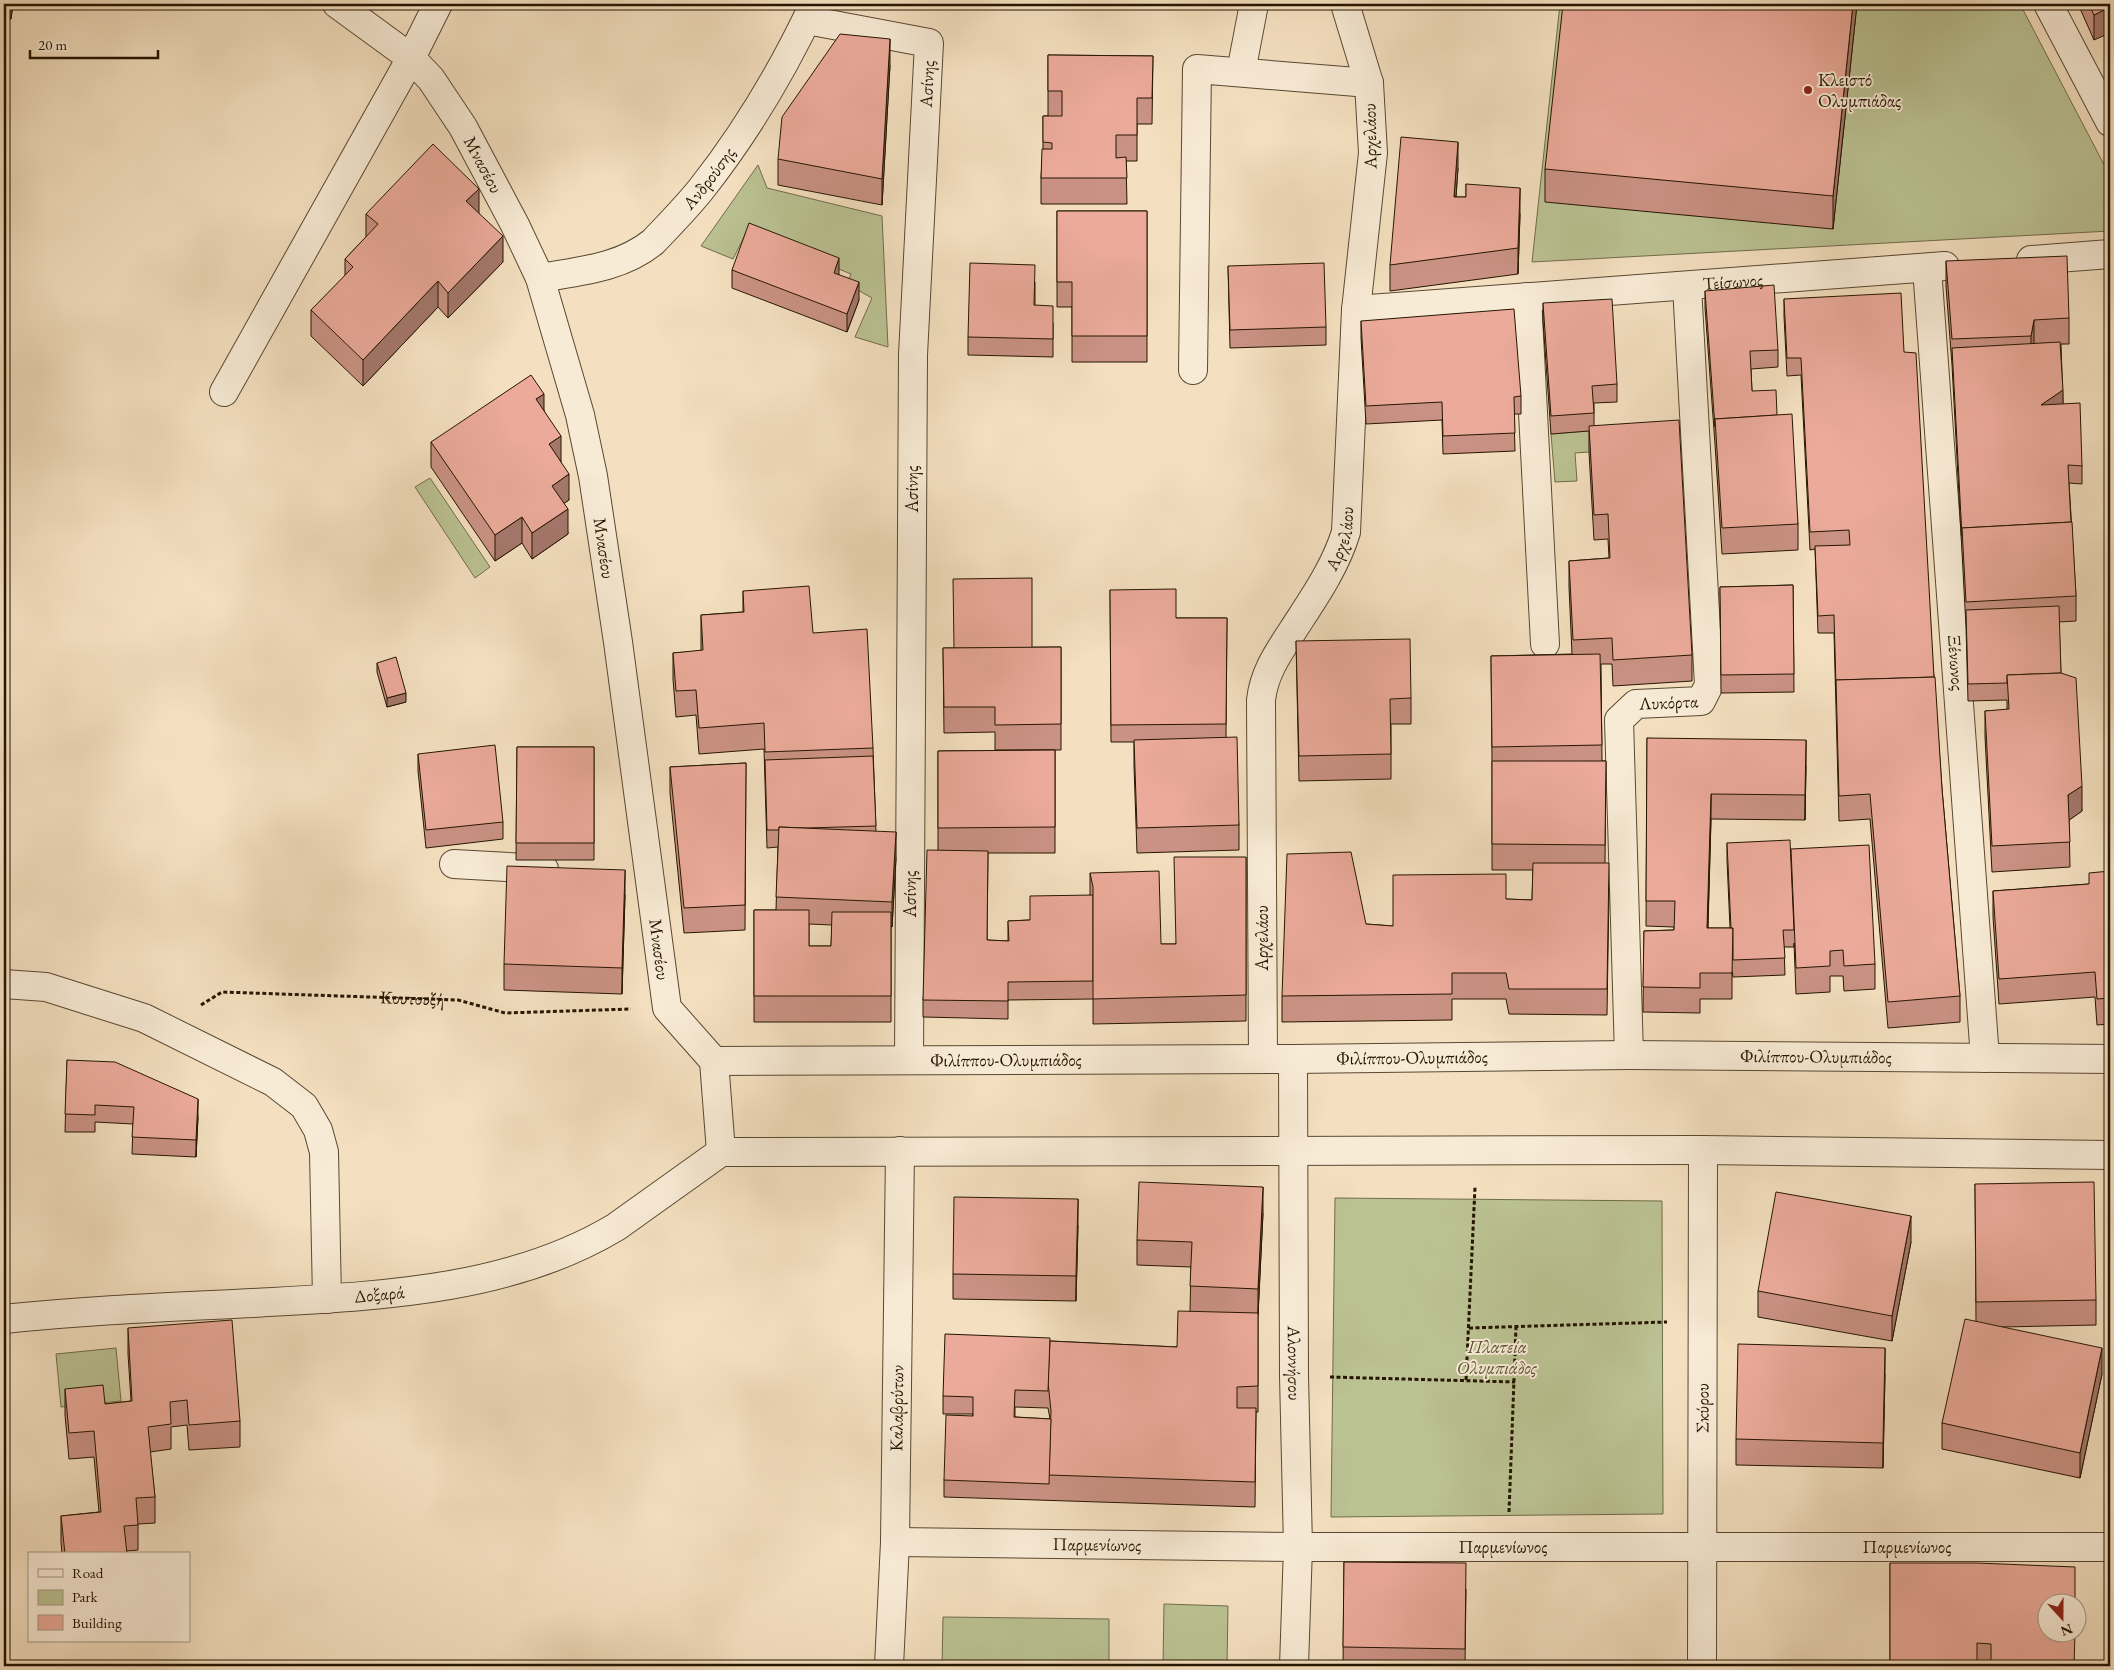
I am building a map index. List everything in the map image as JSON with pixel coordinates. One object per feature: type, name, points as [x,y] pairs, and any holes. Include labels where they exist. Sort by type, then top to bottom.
[{"type":"street","name":"Μνασέου","points":[[337,4],[411,58],[431,79],[463,127],[516,225],[540,278],[572,383],[591,469],[611,594],[638,873],[667,1008]]},
{"type":"street","points":[[224,392],[411,58],[438,4]]},
{"type":"street","points":[[1241,72],[1254,4]]},
{"type":"street","name":"Αρχελάου","points":[[1263,1058],[1261,700],[1263,682],[1271,664],[1324,582],[1340,551],[1346,532],[1356,310],[1373,153],[1369,83],[1345,4]]},
{"type":"street","points":[[2048,4],[2110,122]]},
{"type":"street","name":"Ανδρούσης","points":[[540,278],[616,263],[644,249],[653,242],[702,188],[727,154],[760,103],[810,12]]},
{"type":"street","name":"Ασίνης","points":[[810,12],[929,43],[913,355],[909,1060]]},
{"type":"street","points":[[1193,370],[1196,69],[1369,83]]},
{"type":"street","points":[[2004,262],[2110,254]]},
{"type":"street","name":"Τείσωνος","points":[[1356,310],[1965,265]]},
{"type":"street","name":"Ξένωνος","points":[[1927,268],[1985,1058]]},
{"type":"street","name":"Λυκόρτα","points":[[1629,1055],[1619,720],[1636,704],[1701,701],[1709,685],[1687,286]]},
{"type":"street","points":[[1527,297],[1545,644]]},
{"type":"street","points":[[454,864],[570,870]]},
{"type":"street","points":[[4,984],[46,988],[144,1018],[273,1082],[297,1099],[312,1117],[324,1152],[326,1166],[327,1299]]},
{"type":"street","points":[[667,1008],[714,1061],[721,1152],[1703,1150],[2110,1155]]},
{"type":"street","name":"Φιλίππου-Ολυμπιάδος","points":[[714,1061],[1294,1059],[1629,1055],[2110,1059]]},
{"type":"street","name":"Αλοννήσου","points":[[1294,1059],[1294,1376],[1298,1547],[1294,1666]]},
{"type":"street","name":"Σκύρου","points":[[1702,1666],[1703,1150]]},
{"type":"street","name":"Καλαβρύτων","points":[[889,1666],[895,1542],[900,1151]]},
{"type":"street","name":"Δοξαρά","points":[[4,1319],[73,1312],[327,1299],[426,1289],[486,1278],[563,1253],[598,1238],[721,1152]]},
{"type":"street","name":"Παρμενίωνος","points":[[895,1542],[1298,1547],[2110,1547]]},
{"type":"path","name":"Κουτουζή","points":[[166,1028],[222,992],[458,1000],[505,1013],[667,1008]]},
{"type":"path","points":[[1466,1380],[1476,1151]]},
{"type":"path","points":[[1469,1328],[1703,1321]]},
{"type":"path","points":[[1508,1547],[1516,1327]]},
{"type":"path","points":[[1294,1376],[1515,1382]]},
{"type":"green space","name":"Κλειστό Ολυμπιάδας","points":[[1560,4],[2020,4],[2110,176],[2110,231],[1532,262]]},
{"type":"green space","points":[[758,165],[767,188],[882,216],[888,347],[855,337],[872,298],[847,284],[851,274],[747,231],[733,259],[701,246]]},
{"type":"green space","points":[[1620,428],[1589,452],[1575,453],[1577,481],[1555,482],[1551,434]]},
{"type":"green space","points":[[430,478],[490,567],[475,578],[415,487]]},
{"type":"green space","name":"Πλατεία Ολυμπιάδος","points":[[1335,1198],[1662,1201],[1663,1514],[1331,1517]]},
{"type":"green space","points":[[116,1348],[121,1401],[61,1407],[56,1354]]},
{"type":"green space","points":[[1164,1604],[1228,1606],[1227,1666],[1163,1666]]},
{"type":"green space","points":[[943,1617],[1109,1619],[1109,1666],[942,1666]]},
{"type":"building","points":[[1563,4],[1853,4],[1833,196],[1545,169]]},
{"type":"building","points":[[2089,4],[2110,4],[2110,7],[2094,15]]},
{"type":"building","points":[[840,34],[890,39],[882,179],[778,159],[782,117]]},
{"type":"building","points":[[1048,55],[1153,56],[1152,98],[1137,98],[1137,135],[1116,135],[1116,158],[1126,157],[1127,178],[1041,178],[1042,149],[1052,149],[1052,143],[1043,142],[1043,116],[1062,116],[1062,91],[1048,91]]},
{"type":"building","points":[[1401,137],[1458,142],[1454,197],[1466,197],[1466,184],[1520,188],[1518,248],[1390,265]]},
{"type":"building","points":[[433,144],[479,189],[466,201],[503,236],[448,293],[438,281],[363,360],[311,310],[353,267],[345,259],[378,224],[366,214]]},
{"type":"building","points":[[1057,211],[1147,211],[1147,336],[1072,336],[1072,282],[1057,282]]},
{"type":"building","points":[[749,223],[839,258],[834,273],[859,282],[847,314],[732,270]]},
{"type":"building","points":[[2067,256],[2069,318],[2034,320],[2031,336],[1952,339],[1946,261]]},
{"type":"building","points":[[970,263],[1035,265],[1034,305],[1053,306],[1053,339],[968,337]]},
{"type":"building","points":[[1324,263],[1326,327],[1230,330],[1228,266]]},
{"type":"building","points":[[2105,269],[2110,269],[2110,396]]},
{"type":"building","points":[[1774,285],[1778,350],[1750,351],[1752,391],[1776,390],[1777,415],[1715,419],[1715,427],[1705,291]]},
{"type":"building","points":[[1901,293],[1904,352],[1916,353],[1934,677],[1836,680],[1836,687],[1834,615],[1818,616],[1815,546],[1850,545],[1849,530],[1810,532],[1801,358],[1787,358],[1784,299]]},
{"type":"building","points":[[1612,299],[1617,384],[1592,386],[1594,413],[1551,416],[1543,303]]},
{"type":"building","points":[[1514,309],[1521,396],[1514,397],[1515,433],[1443,436],[1442,402],[1366,406],[1361,321]]},
{"type":"building","points":[[2060,342],[2063,390],[2041,405],[2080,403],[2082,466],[2068,465],[2071,522],[1962,528],[1962,536],[1952,348]]},
{"type":"building","points":[[531,375],[544,394],[536,399],[561,436],[549,444],[569,474],[552,486],[568,509],[532,533],[522,517],[495,535],[431,442]]},
{"type":"building","points":[[1792,414],[1798,524],[1722,528],[1715,419]]},
{"type":"building","points":[[1679,420],[1692,655],[1613,660],[1612,638],[1573,640],[1569,561],[1610,558],[1608,514],[1594,515],[1589,426]]},
{"type":"building","points":[[2072,522],[2076,596],[1966,602],[1962,528]]},
{"type":"building","points":[[1032,578],[1032,648],[954,648],[953,579]]},
{"type":"building","points":[[1793,585],[1794,674],[1721,675],[1720,587]]},
{"type":"building","points":[[809,586],[813,633],[867,629],[873,748],[765,752],[764,723],[699,728],[696,690],[676,691],[673,653],[703,650],[701,615],[744,612],[743,591]]},
{"type":"building","points":[[1176,589],[1176,618],[1227,618],[1226,724],[1111,725],[1110,590]]},
{"type":"building","points":[[2059,606],[2061,673],[2007,675],[2007,683],[1968,684],[1966,610]]},
{"type":"building","points":[[1410,639],[1411,698],[1390,699],[1391,754],[1299,756],[1296,641]]},
{"type":"building","points":[[1061,647],[1061,724],[995,725],[995,707],[944,707],[943,648]]},
{"type":"building","points":[[1600,654],[1602,745],[1492,747],[1491,656]]},
{"type":"building","points":[[396,657],[406,693],[387,698],[377,663]]},
{"type":"building","points":[[2061,673],[2076,678],[2082,786],[2068,795],[2070,842],[1992,846],[1985,711],[2009,709],[2007,675]]},
{"type":"building","points":[[1935,677],[1942,789],[1960,996],[1888,1002],[1870,794],[1839,796],[1836,680]]},
{"type":"building","points":[[1237,737],[1239,825],[1137,828],[1134,740]]},
{"type":"building","points":[[1647,738],[1806,740],[1805,795],[1711,794],[1707,928],[1733,928],[1732,973],[1700,973],[1700,988],[1643,987],[1644,931],[1674,930],[1675,901],[1646,901]]},
{"type":"building","points":[[495,745],[503,822],[426,830],[418,754]]},
{"type":"building","points":[[517,747],[594,747],[594,843],[516,843]]},
{"type":"building","points":[[1055,750],[1055,827],[938,828],[938,751]]},
{"type":"building","points":[[873,756],[876,826],[779,827],[779,830],[767,830],[765,760]]},
{"type":"building","points":[[1492,761],[1606,761],[1605,845],[1492,844]]},
{"type":"building","points":[[746,763],[745,905],[684,908],[670,767]]},
{"type":"building","points":[[779,827],[896,832],[892,902],[776,897]]},
{"type":"building","points":[[1790,840],[1794,930],[1783,930],[1785,958],[1733,960],[1733,928],[1731,928],[1727,843]]},
{"type":"building","points":[[1869,845],[1875,964],[1844,966],[1843,950],[1830,951],[1830,966],[1796,968],[1791,849]]},
{"type":"building","points":[[927,850],[988,851],[987,940],[1009,941],[1008,921],[1030,920],[1030,896],[1093,895],[1093,981],[1008,982],[1008,1001],[923,1000]]},
{"type":"building","points":[[1351,852],[1366,924],[1393,926],[1393,875],[1506,874],[1506,899],[1532,900],[1533,863],[1609,863],[1607,989],[1509,989],[1506,973],[1452,973],[1452,994],[1282,996],[1287,854]]},
{"type":"building","points":[[1174,857],[1246,857],[1246,995],[1093,999],[1093,887],[1090,873],[1159,871],[1161,944],[1176,944]]},
{"type":"building","points":[[507,866],[625,870],[622,968],[504,964]]},
{"type":"building","points":[[2110,871],[2110,998],[2097,999],[2095,972],[1999,979],[1993,891],[2089,884],[2089,873]]},
{"type":"building","points":[[754,910],[809,910],[809,946],[831,946],[832,912],[891,912],[891,996],[754,996]]},
{"type":"building","points":[[67,1060],[115,1062],[198,1099],[196,1140],[132,1137],[134,1107],[95,1105],[95,1115],[65,1114]]},
{"type":"building","points":[[1139,1182],[1263,1187],[1258,1289],[1190,1286],[1192,1242],[1137,1240]]},
{"type":"building","points":[[2094,1182],[2096,1300],[1976,1302],[1975,1184]]},
{"type":"building","points":[[1776,1192],[1911,1216],[1892,1316],[1758,1291]]},
{"type":"building","points":[[954,1197],[1078,1199],[1076,1276],[953,1274]]},
{"type":"building","points":[[1178,1311],[1258,1313],[1258,1386],[1237,1387],[1237,1408],[1256,1408],[1255,1482],[1049,1475],[1051,1411],[1048,1382],[1050,1341],[1177,1347]]},
{"type":"building","points":[[1965,1319],[2102,1348],[2080,1453],[1942,1423]]},
{"type":"building","points":[[232,1320],[240,1421],[189,1425],[187,1400],[170,1402],[171,1424],[148,1427],[155,1497],[136,1498],[138,1525],[124,1526],[127,1552],[65,1552],[61,1516],[101,1512],[94,1431],[69,1433],[65,1389],[103,1385],[105,1404],[132,1401],[128,1328]]},
{"type":"building","points":[[945,1334],[1050,1338],[1048,1391],[1015,1390],[1014,1417],[1051,1419],[1049,1484],[944,1480],[946,1415],[973,1416],[973,1397],[943,1396]]},
{"type":"building","points":[[1738,1344],[1885,1348],[1883,1443],[1736,1439]]},
{"type":"building","points":[[1344,1562],[1466,1563],[1465,1649],[1343,1647]]},
{"type":"building","points":[[1890,1563],[1977,1563],[2075,1567],[2075,1592],[2036,1592],[2036,1642],[2075,1642],[2074,1666],[1991,1666],[1991,1644],[1977,1643],[1977,1665],[1890,1666]]},
{"type":"place","name":"Κλειστό Ολυμπιάδας","points":[[1808,90]]}]
